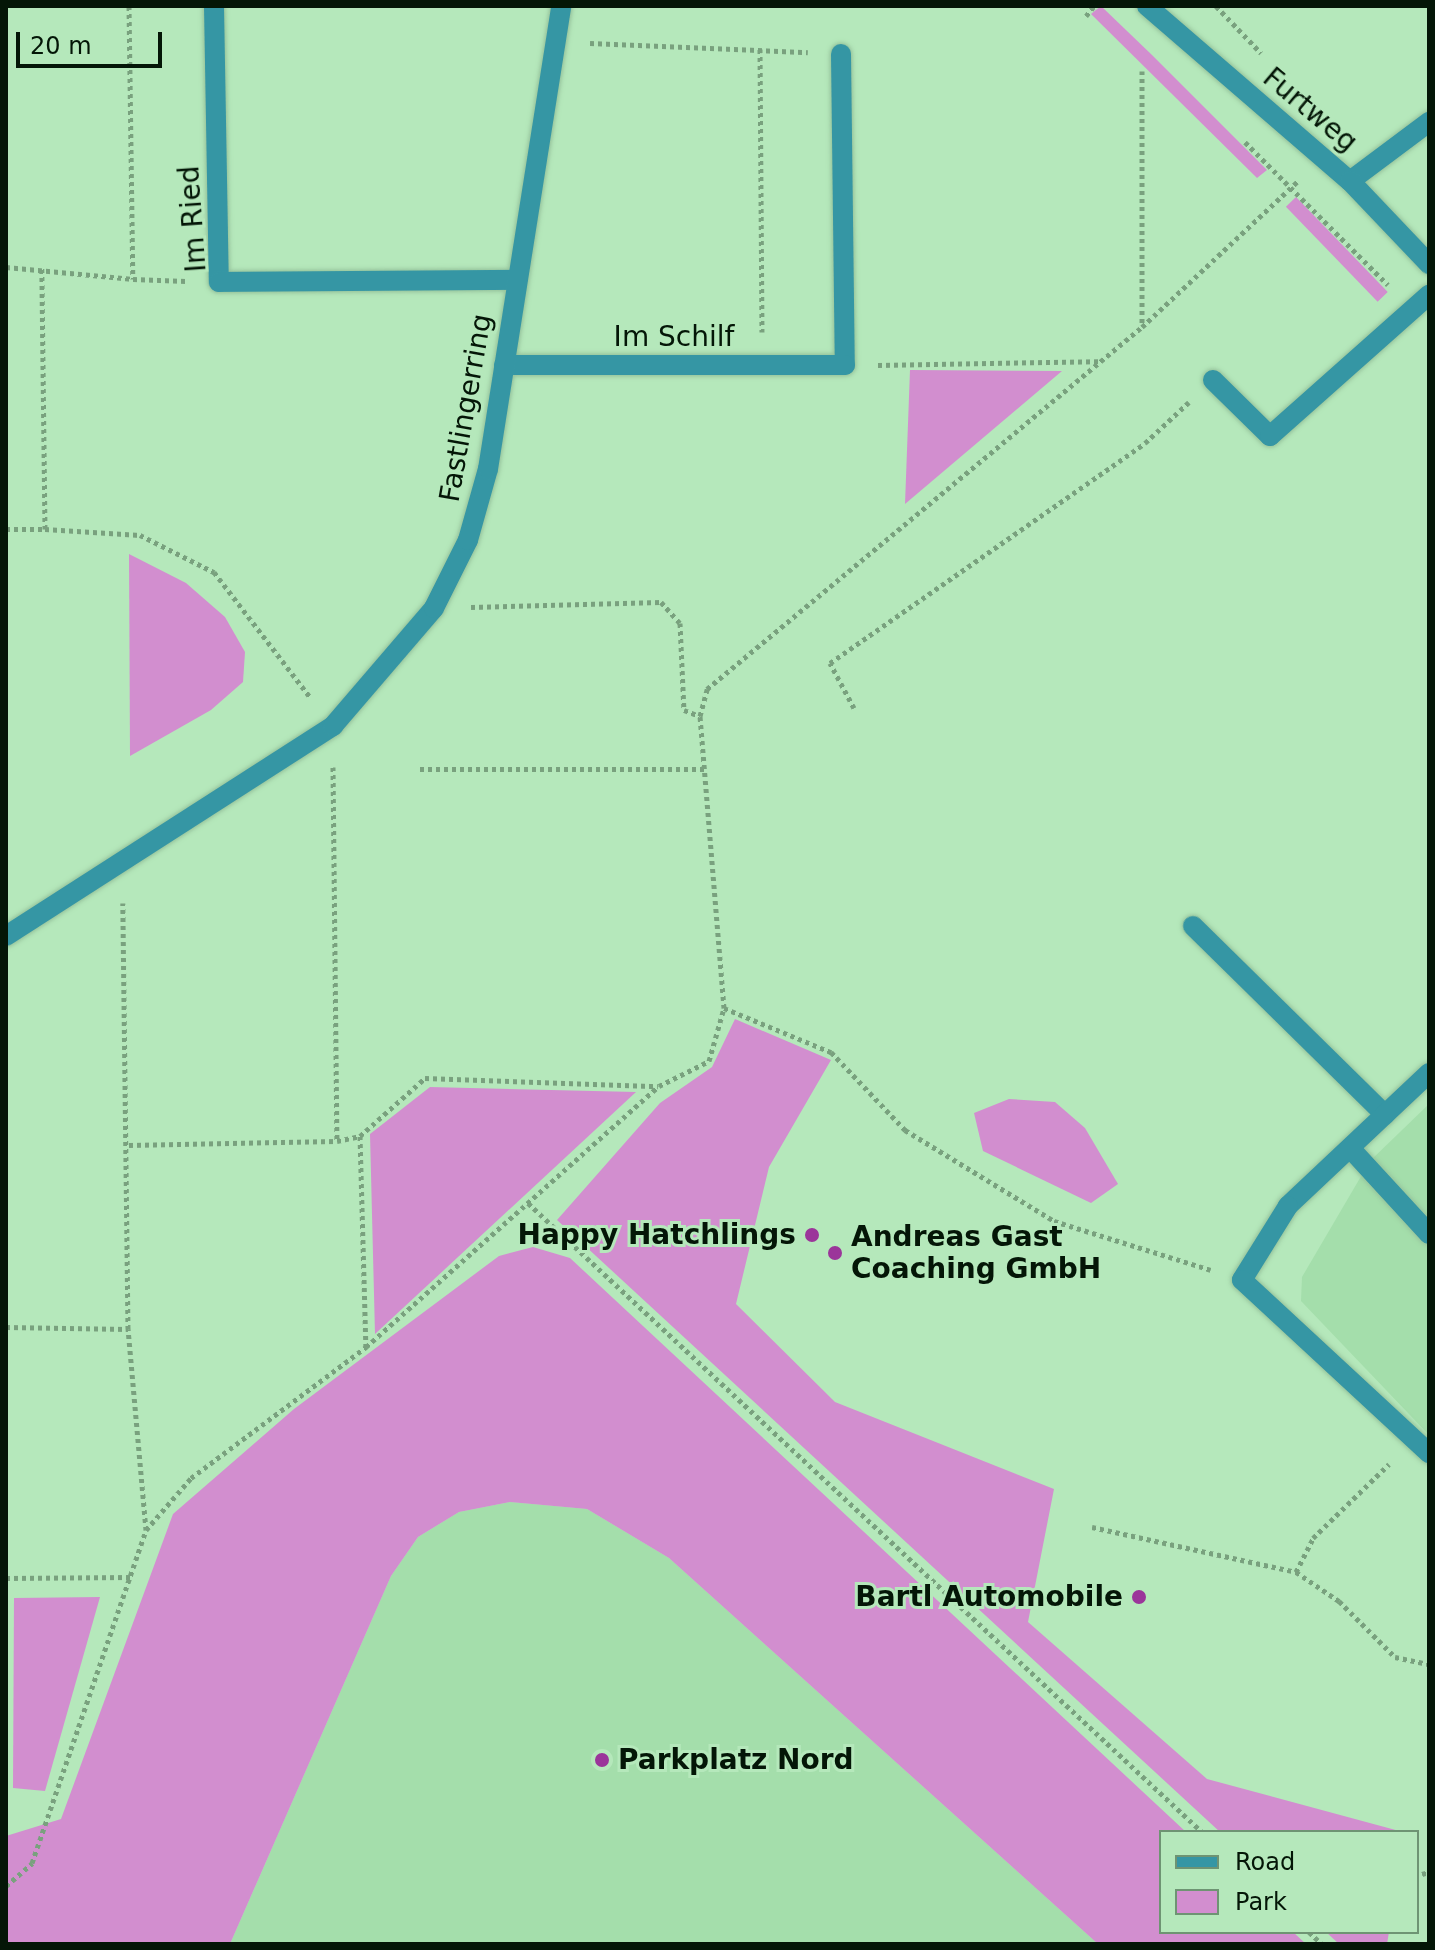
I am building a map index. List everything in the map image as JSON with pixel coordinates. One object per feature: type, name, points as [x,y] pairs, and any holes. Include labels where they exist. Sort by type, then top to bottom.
[{"type":"street","name":"Im Ried","points":[[214,6],[219,282],[517,280]]},
{"type":"street","name":"Fastlingerring","points":[[6,936],[122,858],[333,726],[434,608],[468,540],[488,469],[561,6]]},
{"type":"street","name":"Furtweg","points":[[1147,6],[1350,181],[1429,264]]},
{"type":"street","points":[[841,54],[845,365]]},
{"type":"street","points":[[1350,181],[1429,122]]},
{"type":"street","points":[[1213,380],[1270,436],[1429,295]]},
{"type":"street","name":"Im Schilf","points":[[504,365],[845,365]]},
{"type":"street","points":[[1193,926],[1385,1115]]},
{"type":"street","points":[[1422,1446],[1242,1280],[1288,1206],[1429,1073]]},
{"type":"street","points":[[1350,1148],[1429,1234]]},
{"type":"path","points":[[129,6],[133,279]]},
{"type":"path","points":[[1086,16],[1094,6]]},
{"type":"path","points":[[556,42],[841,54]]},
{"type":"path","points":[[760,49],[762,365]]},
{"type":"path","points":[[1142,71],[1142,327]]},
{"type":"path","points":[[1233,129],[1414,310]]},
{"type":"path","points":[[146,1530],[191,1478],[366,1347],[659,1086],[709,1061],[724,1008],[700,716],[707,689],[1142,327],[1322,158]]},
{"type":"path","points":[[6,267],[42,267],[133,279],[219,282]]},
{"type":"path","points":[[42,267],[45,529]]},
{"type":"path","points":[[845,365],[1101,361]]},
{"type":"path","points":[[854,708],[830,663],[1145,443],[1213,380]]},
{"type":"path","points":[[6,529],[140,535],[214,572],[333,726],[337,1141]]},
{"type":"path","points":[[434,608],[661,602],[680,623],[684,710],[700,716]]},
{"type":"path","points":[[420,769],[704,769]]},
{"type":"path","points":[[6,1886],[32,1863],[82,1707],[132,1577],[146,1530],[128,1329],[129,1145],[122,858]]},
{"type":"path","points":[[724,1008],[831,1052],[905,1130],[1054,1221],[1242,1280]]},
{"type":"path","points":[[129,1145],[337,1141],[360,1136],[425,1078],[659,1086]]},
{"type":"path","points":[[360,1136],[366,1347]]},
{"type":"path","points":[[528,1203],[1200,1830]]},
{"type":"path","points":[[6,1327],[128,1329]]},
{"type":"path","points":[[1296,1572],[1313,1538],[1422,1446]]},
{"type":"path","points":[[1092,1527],[1296,1572],[1339,1601],[1395,1657],[1429,1664]]},
{"type":"path","points":[[6,1578],[132,1577]]},
{"type":"path","points":[[1422,1874],[1429,1872]]},
{"type":"shaded area","points":[[1429,1104],[1429,1435],[1301,1301],[1302,1277],[1370,1161]]},
{"type":"shaded area","name":"Parkplatz Nord","points":[[510,1502],[587,1509],[669,1558],[1098,1944],[230,1944],[391,1576],[418,1537],[459,1512]]},
{"type":"green space","points":[[1101,6],[1267,170],[1257,178],[1091,14]]},
{"type":"green space","points":[[1296,197],[1388,292],[1378,302],[1286,207]]},
{"type":"green space","points":[[910,370],[1062,371],[905,504]]},
{"type":"green space","points":[[129,554],[186,583],[225,617],[245,652],[243,682],[211,710],[130,756]]},
{"type":"green space","points":[[735,1019],[831,1060],[769,1167],[736,1304],[835,1402],[1054,1489],[1028,1622],[1207,1779],[1396,1830],[1218,1830],[557,1220],[660,1103],[712,1067]]},
{"type":"green space","points":[[430,1087],[636,1092],[375,1334],[370,1134]]},
{"type":"green space","points":[[1009,1099],[1055,1102],[1085,1128],[1118,1184],[1091,1203],[983,1151],[974,1113]]},
{"type":"green space","points":[[533,1247],[570,1258],[1184,1830],[1159,1830],[1159,1934],[1295,1934],[1306,1944],[1098,1944],[669,1558],[587,1509],[510,1502],[459,1512],[418,1537],[391,1576],[230,1944],[6,1944],[6,1836],[61,1819],[173,1514],[294,1409],[499,1256]]},
{"type":"green space","points":[[100,1597],[45,1791],[13,1788],[14,1598]]},
{"type":"green space","points":[[1328,1934],[1389,1934],[1387,1944],[1339,1944]]},
{"type":"place","name":"Happy Hatchlings","points":[[812,1235]]},
{"type":"place","name":"Andreas Gast Coaching GmbH","points":[[835,1253]]},
{"type":"place","name":"Bartl Automobile","points":[[1139,1597]]},
{"type":"place","name":"Parkplatz Nord","points":[[602,1760]]}]
